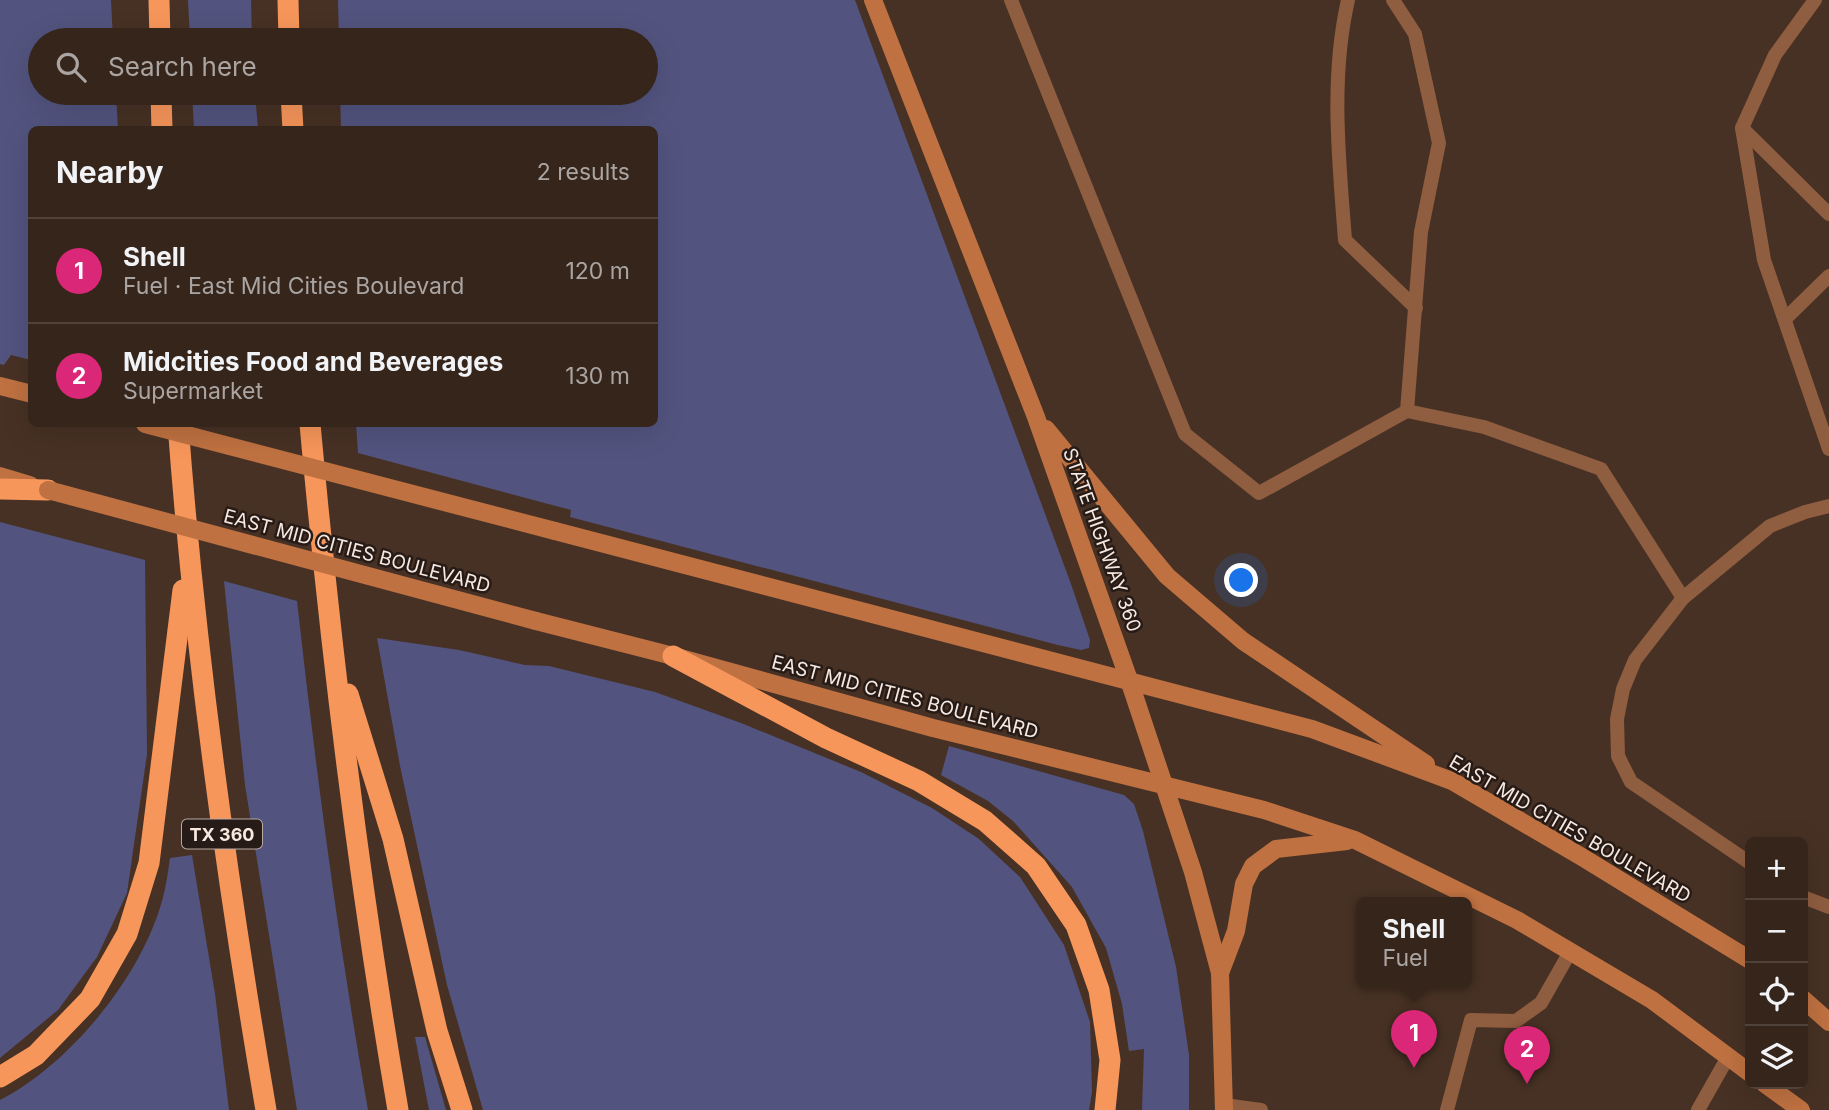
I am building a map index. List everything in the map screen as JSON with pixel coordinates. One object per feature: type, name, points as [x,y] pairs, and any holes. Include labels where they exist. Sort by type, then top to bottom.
[{"type":"highway","points":[[159,0],[160,28]]},
{"type":"highway","points":[[288,0],[289,28]]},
{"type":"highway","points":[[162,105],[162,126]]},
{"type":"highway","points":[[292,105],[293,126]]},
{"type":"highway","name":"TX 360","points":[[178,427],[188,556],[223,847],[266,1110]]},
{"type":"highway","points":[[310,427],[330,635],[386,1042],[398,1110]]},
{"type":"highway","points":[[0,489],[48,490]]},
{"type":"highway","points":[[0,1077],[36,1055],[90,999],[127,934],[149,863],[188,556]]},
{"type":"highway","points":[[330,635],[393,839],[437,1031],[462,1110]]},
{"type":"highway","points":[[673,656],[826,738],[919,781],[985,821],[1036,866],[1076,925],[1099,990],[1110,1060],[1105,1110]]},
{"type":"main road","name":"STATE HIGHWAY 360","points":[[873,0],[1036,417],[1129,680],[1193,872],[1220,973],[1224,1108]]},
{"type":"main road","points":[[0,386],[28,393]]},
{"type":"main road","points":[[1036,417],[1167,576],[1243,640],[1452,781]]},
{"type":"main road","name":"EAST MID CITIES BOULEVARD","points":[[156,427],[1312,729],[1452,781],[1745,957]]},
{"type":"main road","name":"EAST MID CITIES BOULEVARD","points":[[0,476],[933,727],[1264,810],[1355,840],[1470,897]]},
{"type":"main road","points":[[1220,973],[1236,931],[1244,884],[1253,866],[1276,849],[1355,840]]},
{"type":"main road","name":"EAST MID CITIES BOULEVARD","points":[[1472,898],[1517,920],[1653,1000],[1745,1069]]},
{"type":"main road","points":[[1808,1003],[1829,1022]]},
{"type":"main road","points":[[1772,1089],[1801,1110]]},
{"type":"lane","points":[[1011,0],[1185,434],[1259,493],[1407,411],[1484,427],[1601,469],[1683,598]]},
{"type":"lane","points":[[1348,0],[1344,18],[1336,121],[1345,240],[1416,308]]},
{"type":"lane","points":[[1393,0],[1415,34],[1438,143],[1421,232],[1407,411]]},
{"type":"lane","points":[[1815,0],[1775,55],[1742,128],[1765,260],[1829,449]]},
{"type":"lane","points":[[1742,128],[1829,214]]},
{"type":"lane","points":[[1784,319],[1829,276]]},
{"type":"lane","points":[[1745,860],[1630,782],[1618,756],[1617,719],[1623,689],[1635,660],[1683,598],[1770,526],[1829,506]]},
{"type":"lane","points":[[1808,899],[1829,908]]},
{"type":"lane","points":[[1447,1110],[1471,1020],[1516,1021],[1541,1003],[1570,952]]},
{"type":"lane","points":[[1698,1110],[1728,1057]]},
{"type":"lane","points":[[1224,1108],[1261,1110]]},
{"type":"shaded area","points":[[0,0],[111,0],[112,28],[28,28],[28,105],[117,105],[118,126],[28,126],[28,359],[11,355],[4,365],[0,364]]},
{"type":"shaded area","points":[[188,0],[251,0],[252,28],[189,28]]},
{"type":"shaded area","points":[[338,0],[855,0],[1071,584],[1090,640],[1089,648],[1081,650],[1058,645],[570,517],[571,510],[358,453],[356,427],[658,427],[658,126],[341,126],[340,105],[658,105],[658,28],[339,28]]},
{"type":"shaded area","points":[[193,105],[256,105],[258,126],[194,126]]},
{"type":"shaded area","points":[[0,522],[145,560],[147,754],[127,893],[97,957],[58,1010],[0,1058]]},
{"type":"shaded area","points":[[224,581],[297,601],[328,856],[368,1110],[297,1110],[245,785]]},
{"type":"shaded area","points":[[377,638],[459,650],[525,665],[549,666],[655,692],[741,723],[861,772],[932,808],[979,839],[1020,877],[1064,945],[1090,1022],[1092,1092],[1089,1110],[483,1110],[447,985],[400,766]]},
{"type":"shaded area","points":[[949,746],[1124,795],[1134,804],[1176,967],[1189,1055],[1189,1110],[1142,1110],[1144,1049],[1129,1051],[1122,1004],[1106,948],[1072,887],[1013,821],[988,801],[941,775]]},
{"type":"shaded area","points":[[192,855],[215,994],[229,1110],[0,1110],[0,1100],[52,1064],[99,1016],[138,959],[152,930],[163,896],[170,858]]},
{"type":"shaded area","points":[[415,1037],[425,1037],[446,1110],[429,1110]]},
{"type":"place","name":"Shell","points":[[1414,1068]]},
{"type":"place","name":"Midcities Food and Beverages","points":[[1527,1084]]}]
